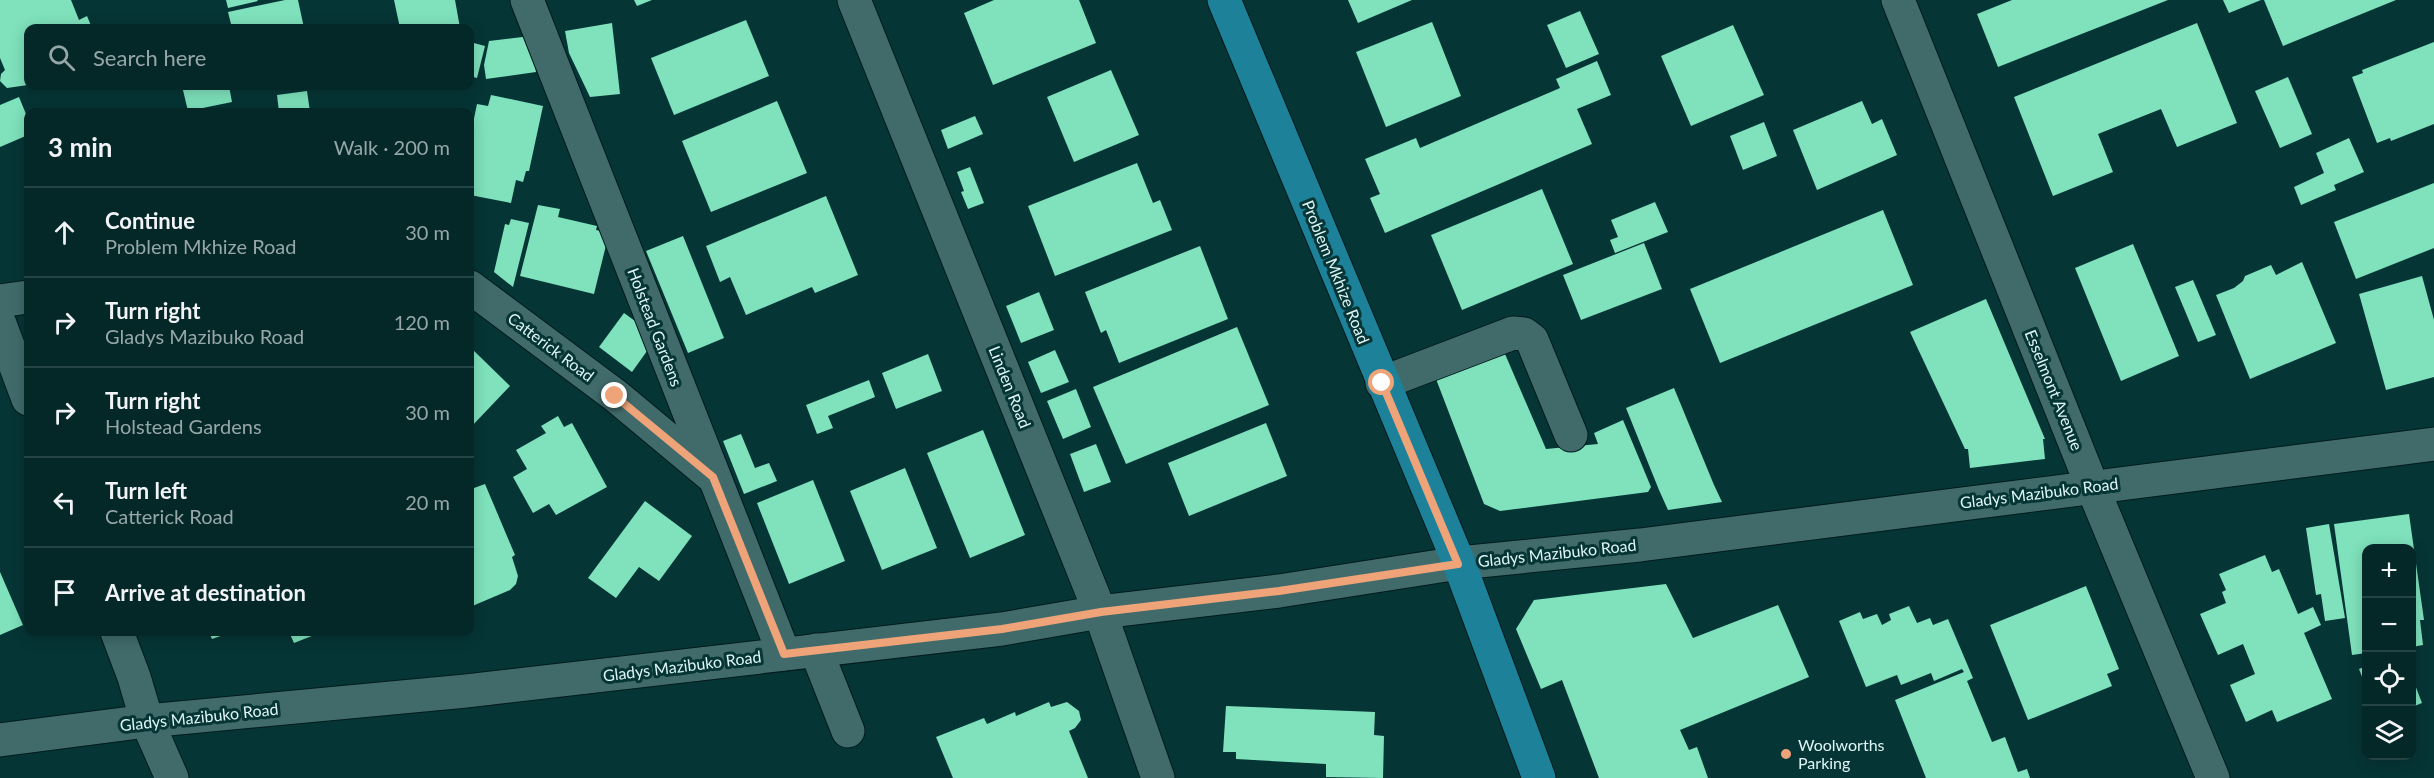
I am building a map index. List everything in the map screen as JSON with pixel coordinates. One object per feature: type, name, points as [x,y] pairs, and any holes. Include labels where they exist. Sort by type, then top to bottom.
[{"type":"main road","name":"Problem Mkhize Road","points":[[1224,0],[1458,564],[1539,778]]},
{"type":"street","name":"Holstead Gardens","points":[[527,0],[713,477],[800,652],[848,731]]},
{"type":"street","name":"Linden Road","points":[[854,0],[1101,612],[1158,778]]},
{"type":"street","name":"Esselmont Avenue","points":[[1898,0],[2092,486],[2213,778]]},
{"type":"street","name":"Catterick Road","points":[[474,290],[615,396],[713,477]]},
{"type":"street","points":[[0,301],[24,298]]},
{"type":"street","points":[[0,324],[24,388]]},
{"type":"street","points":[[1382,383],[1513,333],[1524,334],[1532,340],[1571,435]]},
{"type":"street","name":"Gladys Mazibuko Road","points":[[0,740],[147,722],[466,692],[1002,629],[1101,612],[1279,591],[1458,564],[1640,545],[2434,444]]},
{"type":"street","points":[[119,636],[134,677],[147,722],[172,778]]},
{"type":"building","points":[[0,0],[71,0],[79,20],[87,16],[90,24],[24,24],[24,86],[7,88],[0,81],[1,74],[5,70],[0,58]]},
{"type":"building","points":[[226,0],[257,0],[258,1],[228,8]]},
{"type":"building","points":[[285,0],[298,0],[303,24],[231,24],[228,12]]},
{"type":"building","points":[[394,0],[455,0],[459,24],[399,24]]},
{"type":"building","points":[[634,0],[652,0],[637,6]]},
{"type":"building","points":[[994,0],[1079,0],[1096,43],[993,85],[964,13]]},
{"type":"building","points":[[1348,0],[1412,0],[1358,23]]},
{"type":"building","points":[[2012,0],[2168,0],[1998,67],[1977,14]]},
{"type":"building","points":[[2223,0],[2261,0],[2229,13]]},
{"type":"building","points":[[2264,0],[2396,0],[2283,46]]},
{"type":"building","points":[[1580,11],[1599,54],[1566,68],[1547,25]]},
{"type":"building","points":[[746,20],[769,76],[674,115],[651,58]]},
{"type":"building","points":[[1432,22],[1461,96],[1386,127],[1356,52]]},
{"type":"building","points":[[612,23],[620,94],[590,97],[569,53],[565,31]]},
{"type":"building","points":[[2197,23],[2237,123],[2177,147],[2161,109],[2098,134],[2113,172],[2053,196],[2014,97]]},
{"type":"building","points":[[1733,25],[1764,95],[1691,126],[1661,56]]},
{"type":"building","points":[[531,36],[536,72],[486,79],[484,65],[489,41]]},
{"type":"building","points":[[2434,42],[2434,124],[2391,141],[2390,138],[2377,143],[2352,77],[2363,73],[2362,70]]},
{"type":"building","points":[[474,43],[485,46],[477,78],[474,77]]},
{"type":"building","points":[[1597,61],[1611,95],[1577,109],[1592,144],[1385,233],[1370,198],[1380,194],[1365,159],[1416,138],[1420,148],[1560,88],[1556,79]]},
{"type":"building","points":[[1111,70],[1139,135],[1074,162],[1047,97]]},
{"type":"building","points":[[2288,77],[2312,134],[2280,148],[2255,91]]},
{"type":"building","points":[[183,90],[230,90],[232,102],[203,108],[187,108]]},
{"type":"building","points":[[307,91],[309,108],[279,108],[277,95]]},
{"type":"building","points":[[491,95],[543,106],[529,171],[526,171],[523,182],[516,180],[511,203],[474,196],[474,119],[477,104],[488,106]]},
{"type":"building","points":[[19,97],[24,109],[24,137],[0,147],[0,105]]},
{"type":"building","points":[[777,101],[807,173],[711,212],[682,141]]},
{"type":"building","points":[[1862,101],[1872,124],[1882,119],[1897,155],[1817,190],[1793,130]]},
{"type":"building","points":[[975,116],[983,134],[948,149],[941,130]]},
{"type":"building","points":[[1764,122],[1777,156],[1743,170],[1730,136]]},
{"type":"building","points":[[2349,138],[2364,172],[2334,185],[2336,190],[2301,205],[2294,187],[2324,173],[2316,153]]},
{"type":"building","points":[[1137,163],[1153,203],[1160,200],[1172,230],[1055,276],[1028,206]]},
{"type":"building","points":[[970,167],[984,203],[968,209],[961,192],[964,191],[957,172]]},
{"type":"building","points":[[2434,183],[2434,248],[2356,279],[2334,222]]},
{"type":"building","points":[[1542,189],[1573,264],[1462,310],[1431,235]]},
{"type":"building","points":[[826,196],[858,275],[815,293],[812,287],[746,315],[730,277],[720,282],[706,246]]},
{"type":"building","points":[[1655,202],[1668,232],[1615,253],[1610,240],[1618,237],[1611,220]]},
{"type":"building","points":[[538,205],[560,209],[558,217],[597,226],[596,230],[609,233],[594,294],[520,276]]},
{"type":"building","points":[[1883,210],[1913,285],[1720,363],[1690,289]]},
{"type":"building","points":[[511,219],[529,223],[513,287],[494,272],[505,224],[509,225]]},
{"type":"building","points":[[683,236],[724,338],[688,353],[646,251]]},
{"type":"building","points":[[1644,243],[1662,289],[1581,320],[1563,275]]},
{"type":"building","points":[[2133,244],[2179,356],[2121,381],[2075,268]]},
{"type":"building","points":[[1200,246],[1228,319],[1119,363],[1106,330],[1101,333],[1085,292]]},
{"type":"building","points":[[2302,262],[2336,343],[2250,379],[2216,295],[2234,288],[2243,281],[2245,276],[2271,265],[2276,275]]},
{"type":"building","points":[[2422,276],[2434,320],[2434,377],[2386,390],[2359,294]]},
{"type":"building","points":[[2193,280],[2216,335],[2198,342],[2175,287]]},
{"type":"building","points":[[1039,292],[1054,330],[1021,343],[1006,306]]},
{"type":"building","points":[[1986,299],[2045,439],[2043,439],[2045,459],[1970,468],[1968,449],[1965,449],[1910,332]]},
{"type":"building","points":[[624,313],[657,337],[632,372],[599,347]]},
{"type":"building","points":[[1237,327],[1269,405],[1126,464],[1093,387]]},
{"type":"building","points":[[1055,350],[1069,382],[1041,393],[1028,362]]},
{"type":"building","points":[[474,351],[510,386],[474,424]]},
{"type":"building","points":[[928,354],[942,391],[896,409],[882,373]]},
{"type":"building","points":[[1505,354],[1546,449],[1598,444],[1594,433],[1623,420],[1651,487],[1648,492],[1500,511],[1484,504],[1436,379]]},
{"type":"building","points":[[869,380],[875,397],[828,416],[833,428],[817,434],[806,405]]},
{"type":"building","points":[[1674,388],[1722,502],[1668,510],[1659,490],[1626,408]]},
{"type":"building","points":[[1076,389],[1091,427],[1063,439],[1047,401]]},
{"type":"building","points":[[558,416],[564,427],[572,423],[607,487],[556,515],[549,504],[533,513],[513,477],[527,469],[516,450],[546,433],[541,426]]},
{"type":"building","points":[[1266,423],[1287,476],[1189,516],[1168,463]]},
{"type":"building","points":[[983,430],[1025,535],[970,558],[927,453]]},
{"type":"building","points":[[741,434],[755,468],[769,463],[777,481],[744,494],[723,441]]},
{"type":"building","points":[[1096,444],[1111,482],[1084,492],[1070,454]]},
{"type":"building","points":[[905,468],[937,548],[882,570],[850,491]]},
{"type":"building","points":[[813,480],[845,561],[789,584],[757,503]]},
{"type":"building","points":[[485,484],[515,555],[512,557],[518,576],[516,584],[510,590],[474,605],[474,488]]},
{"type":"building","points":[[645,501],[692,536],[659,581],[639,567],[616,598],[588,578]]},
{"type":"building","points":[[2409,514],[2413,544],[2362,544],[2362,654],[2352,655],[2334,524]]},
{"type":"building","points":[[2329,524],[2345,618],[2325,621],[2321,594],[2316,595],[2306,528]]},
{"type":"building","points":[[2265,555],[2272,572],[2279,569],[2298,614],[2313,607],[2321,625],[2304,633],[2332,699],[2277,722],[2272,710],[2246,722],[2230,685],[2255,674],[2243,644],[2218,655],[2200,614],[2226,603],[2222,592],[2226,590],[2219,574]]},
{"type":"building","points":[[2416,563],[2424,620],[2420,620],[2423,645],[2416,646]]},
{"type":"building","points":[[0,572],[23,625],[0,635]]},
{"type":"building","points":[[1666,584],[1693,638],[1778,605],[1809,677],[1680,730],[1689,750],[1697,747],[1708,778],[1599,778],[1562,680],[1541,689],[1516,629],[1534,600]]},
{"type":"building","points":[[2086,586],[2119,669],[2107,674],[2112,686],[2028,720],[1990,625]]},
{"type":"building","points":[[1909,606],[1917,623],[1930,618],[1933,625],[1948,619],[1973,678],[1967,681],[1992,742],[2005,737],[2018,772],[2027,769],[2030,778],[1926,778],[1895,700],[1964,672],[1962,669],[1934,681],[1931,673],[1901,685],[1897,675],[1866,687],[1839,621],[1860,612],[1863,619],[1877,614],[1882,625],[1891,620],[1889,614]]},
{"type":"building","points":[[291,636],[312,636],[294,643]]},
{"type":"building","points":[[2416,687],[2422,703],[2416,705]]},
{"type":"building","points":[[1049,702],[1051,707],[1067,702],[1079,711],[1081,720],[1075,728],[1069,731],[1088,778],[953,778],[936,737],[984,718],[987,724],[1015,712],[1016,716]]},
{"type":"building","points":[[1226,706],[1375,712],[1374,735],[1384,736],[1383,778],[1326,777],[1326,764],[1236,759],[1236,752],[1223,752]]},
{"type":"place","name":"Woolworths Parking","points":[[1786,754]]},
{"type":"route","points":[[615,396],[713,477],[784,654],[1002,629],[1101,612],[1279,591],[1458,564],[1382,383]]}]
